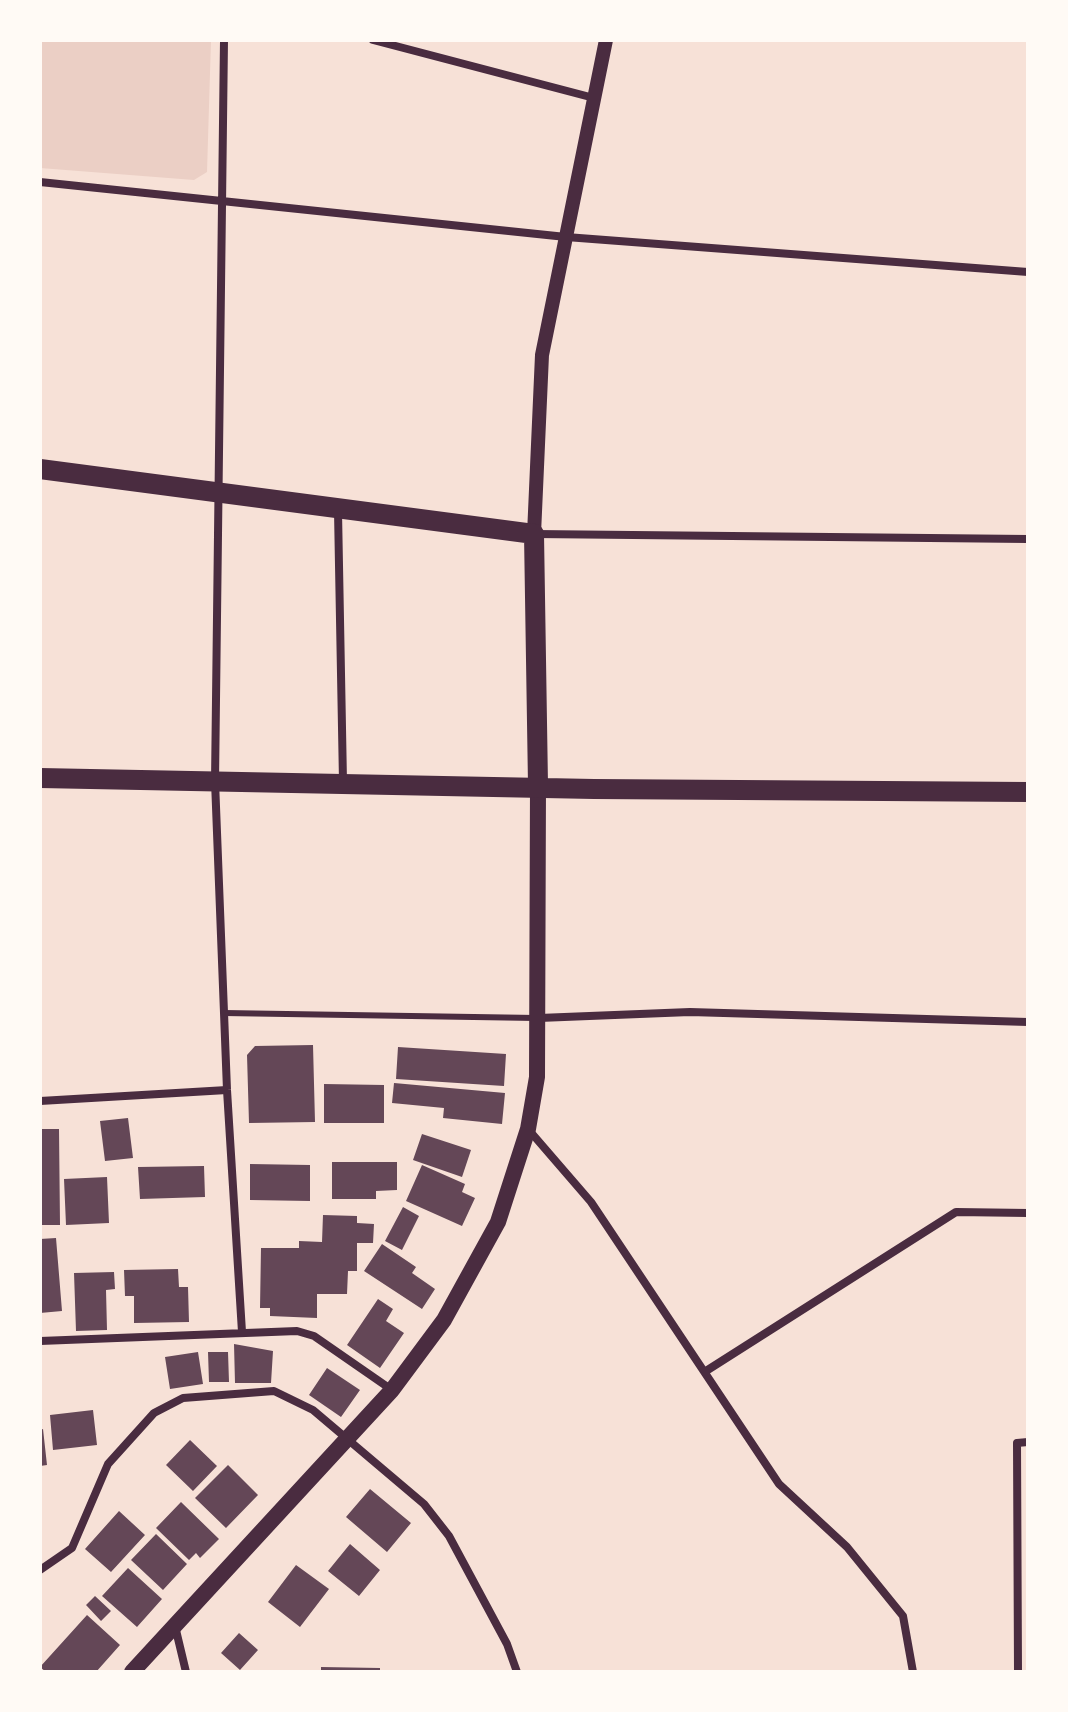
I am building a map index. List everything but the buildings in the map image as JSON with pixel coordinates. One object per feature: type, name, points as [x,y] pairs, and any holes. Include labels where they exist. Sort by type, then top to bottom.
[{"type":"main road","points":[[40,469],[221,490],[534,534],[538,785],[537,1077],[528,1129],[498,1222],[467,1283],[392,1390],[132,1672]]},
{"type":"main road","points":[[40,778],[1028,792]]},
{"type":"street","points":[[224,40],[221,490],[215,781],[227,1090],[242,1332]]},
{"type":"street","points":[[373,40],[594,98]]},
{"type":"street","points":[[606,40],[542,355],[534,534],[1028,539]]},
{"type":"street","points":[[40,182],[566,237],[1028,272]]},
{"type":"street","points":[[338,508],[343,782]]},
{"type":"street","points":[[539,1018],[690,1012],[1028,1022]]},
{"type":"street","points":[[40,1101],[227,1090]]},
{"type":"street","points":[[528,1129],[591,1202],[779,1484],[847,1547],[903,1616],[913,1672]]},
{"type":"street","points":[[706,1371],[956,1212],[1028,1213]]},
{"type":"street","points":[[40,1341],[297,1331],[314,1336],[392,1390]]},
{"type":"street","points":[[40,1570],[72,1548],[108,1464],[146,1421],[173,1401],[274,1391],[304,1405],[350,1438],[424,1504],[449,1536],[507,1644],[517,1672]]},
{"type":"street","points":[[1018,1672],[1017,1443],[1028,1442]]},
{"type":"street","points":[[175,1626],[186,1672]]},
{"type":"lane","points":[[224,1013],[539,1018]]},
{"type":"shaded area","points":[[40,40],[211,40],[207,172],[194,180],[40,168]]}]
